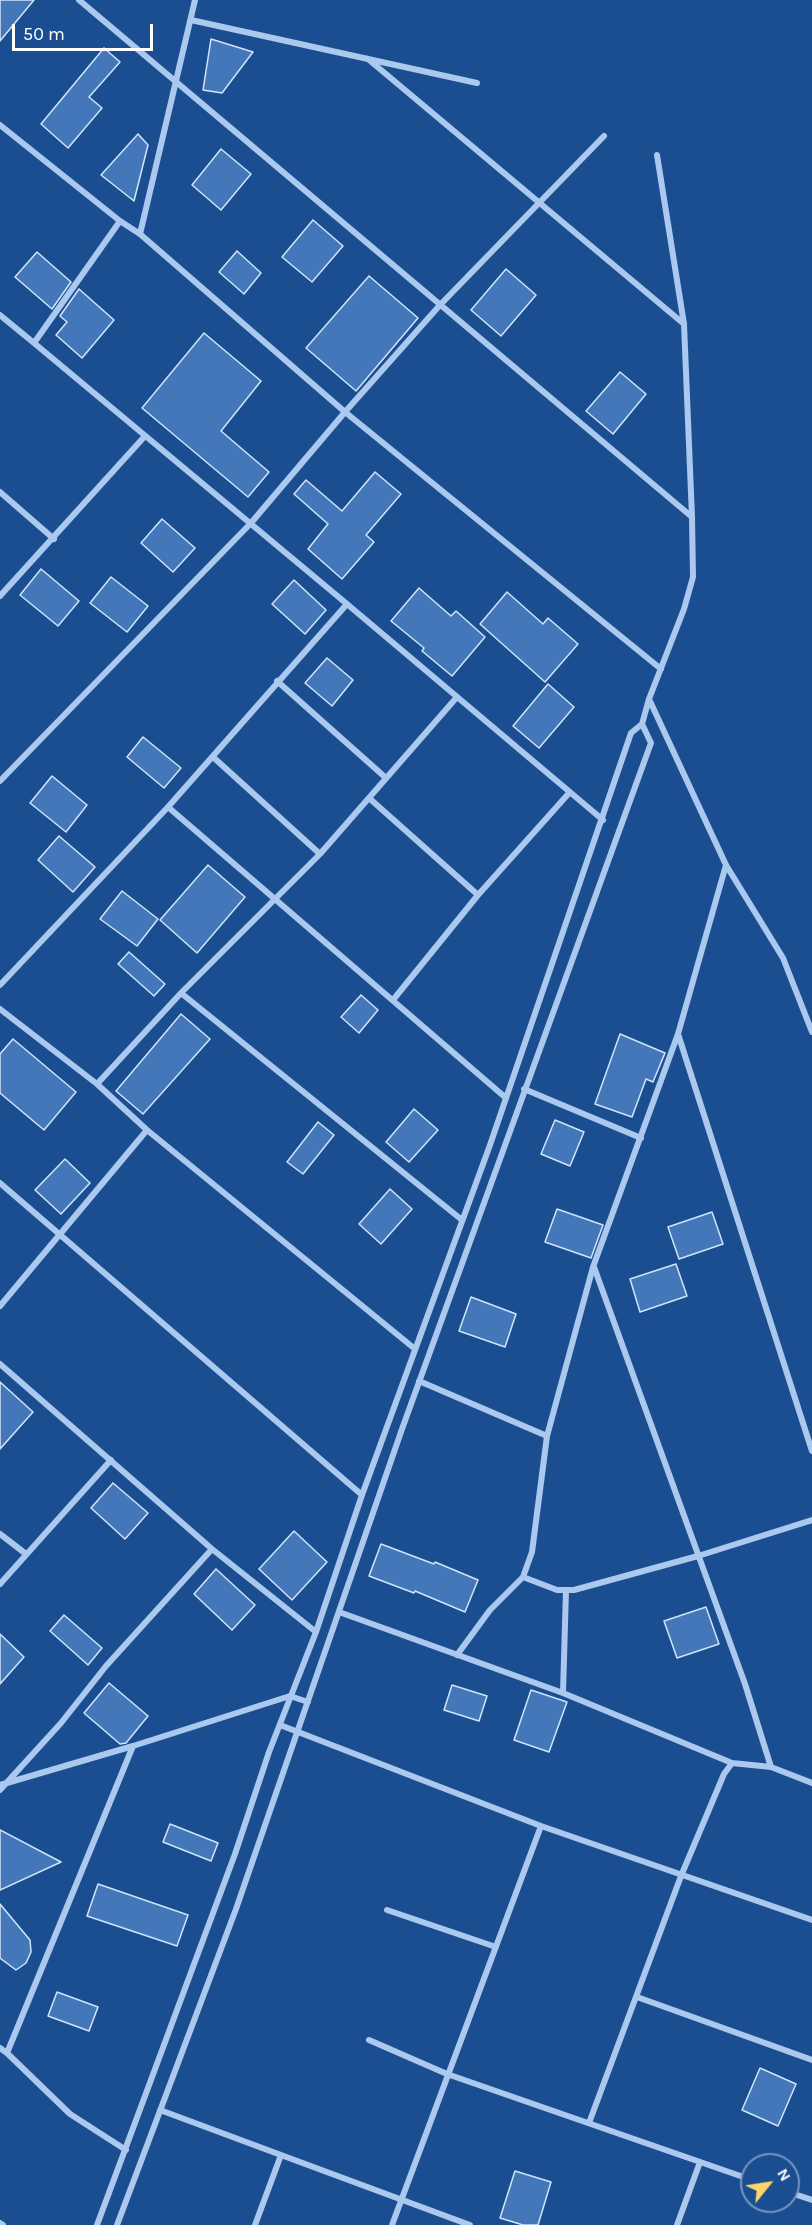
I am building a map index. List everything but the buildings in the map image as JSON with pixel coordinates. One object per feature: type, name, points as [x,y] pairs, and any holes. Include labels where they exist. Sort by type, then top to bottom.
[{"type":"street","points":[[79,0],[692,517]]},
{"type":"street","points":[[140,234],[195,0]]},
{"type":"street","points":[[191,20],[477,83]]},
{"type":"street","points":[[368,59],[684,324]]},
{"type":"street","points":[[0,125],[120,221],[140,234],[345,412],[660,669]]},
{"type":"street","points":[[0,781],[251,523],[440,305],[604,136]]},
{"type":"street","points":[[97,2225],[235,1854],[268,1752],[316,1632],[362,1495],[506,1098],[631,733],[642,724],[693,578],[684,324],[657,155]]},
{"type":"street","points":[[34,343],[120,221]]},
{"type":"street","points":[[0,315],[603,820]]},
{"type":"street","points":[[0,596],[145,436]]},
{"type":"street","points":[[0,492],[54,539]]},
{"type":"street","points":[[0,985],[168,807],[347,604]]},
{"type":"street","points":[[277,681],[386,778]]},
{"type":"street","points":[[97,1084],[181,993],[320,854],[457,697]]},
{"type":"street","points":[[649,699],[726,865],[783,958],[812,1032]]},
{"type":"street","points":[[117,2225],[236,1909],[419,1381],[651,743],[642,724]]},
{"type":"street","points":[[213,757],[320,854]]},
{"type":"street","points":[[393,1000],[478,895],[570,792]]},
{"type":"street","points":[[369,798],[478,895]]},
{"type":"street","points":[[168,807],[506,1098]]},
{"type":"street","points":[[456,1655],[490,1610],[523,1577],[532,1552],[547,1436],[593,1267],[678,1034],[726,865]]},
{"type":"street","points":[[181,993],[462,1220]]},
{"type":"street","points":[[0,1009],[97,1084],[147,1130],[415,1349]]},
{"type":"street","points":[[678,1034],[812,1451]]},
{"type":"street","points":[[524,1089],[641,1138]]},
{"type":"street","points":[[0,1306],[147,1130]]},
{"type":"street","points":[[0,1183],[362,1495]]},
{"type":"street","points":[[593,1267],[745,1684],[771,1767]]},
{"type":"street","points":[[0,1364],[212,1549],[316,1632]]},
{"type":"street","points":[[419,1381],[547,1436]]},
{"type":"street","points":[[0,1584],[111,1460]]},
{"type":"street","points":[[523,1577],[557,1590],[574,1590],[698,1556],[812,1520]]},
{"type":"street","points":[[0,1534],[26,1554]]},
{"type":"street","points":[[0,1790],[61,1723],[106,1666],[212,1549]]},
{"type":"street","points":[[563,1693],[566,1590]]},
{"type":"street","points":[[339,1612],[563,1693],[732,1764],[771,1767],[812,1783]]},
{"type":"street","points":[[0,1785],[290,1696],[308,1702]]},
{"type":"street","points":[[280,1725],[541,1826],[812,1920]]},
{"type":"street","points":[[7,2054],[133,1746]]},
{"type":"street","points":[[589,2123],[681,1876],[724,1774],[732,1764]]},
{"type":"street","points":[[392,2225],[541,1826]]},
{"type":"street","points":[[387,1910],[495,1947]]},
{"type":"street","points":[[637,1996],[812,2060]]},
{"type":"street","points":[[369,2040],[447,2074],[740,2176]]},
{"type":"street","points":[[0,2048],[70,2115],[126,2151]]},
{"type":"street","points":[[160,2109],[470,2225]]},
{"type":"street","points":[[255,2225],[280,2155]]},
{"type":"street","points":[[677,2225],[700,2162]]}]
